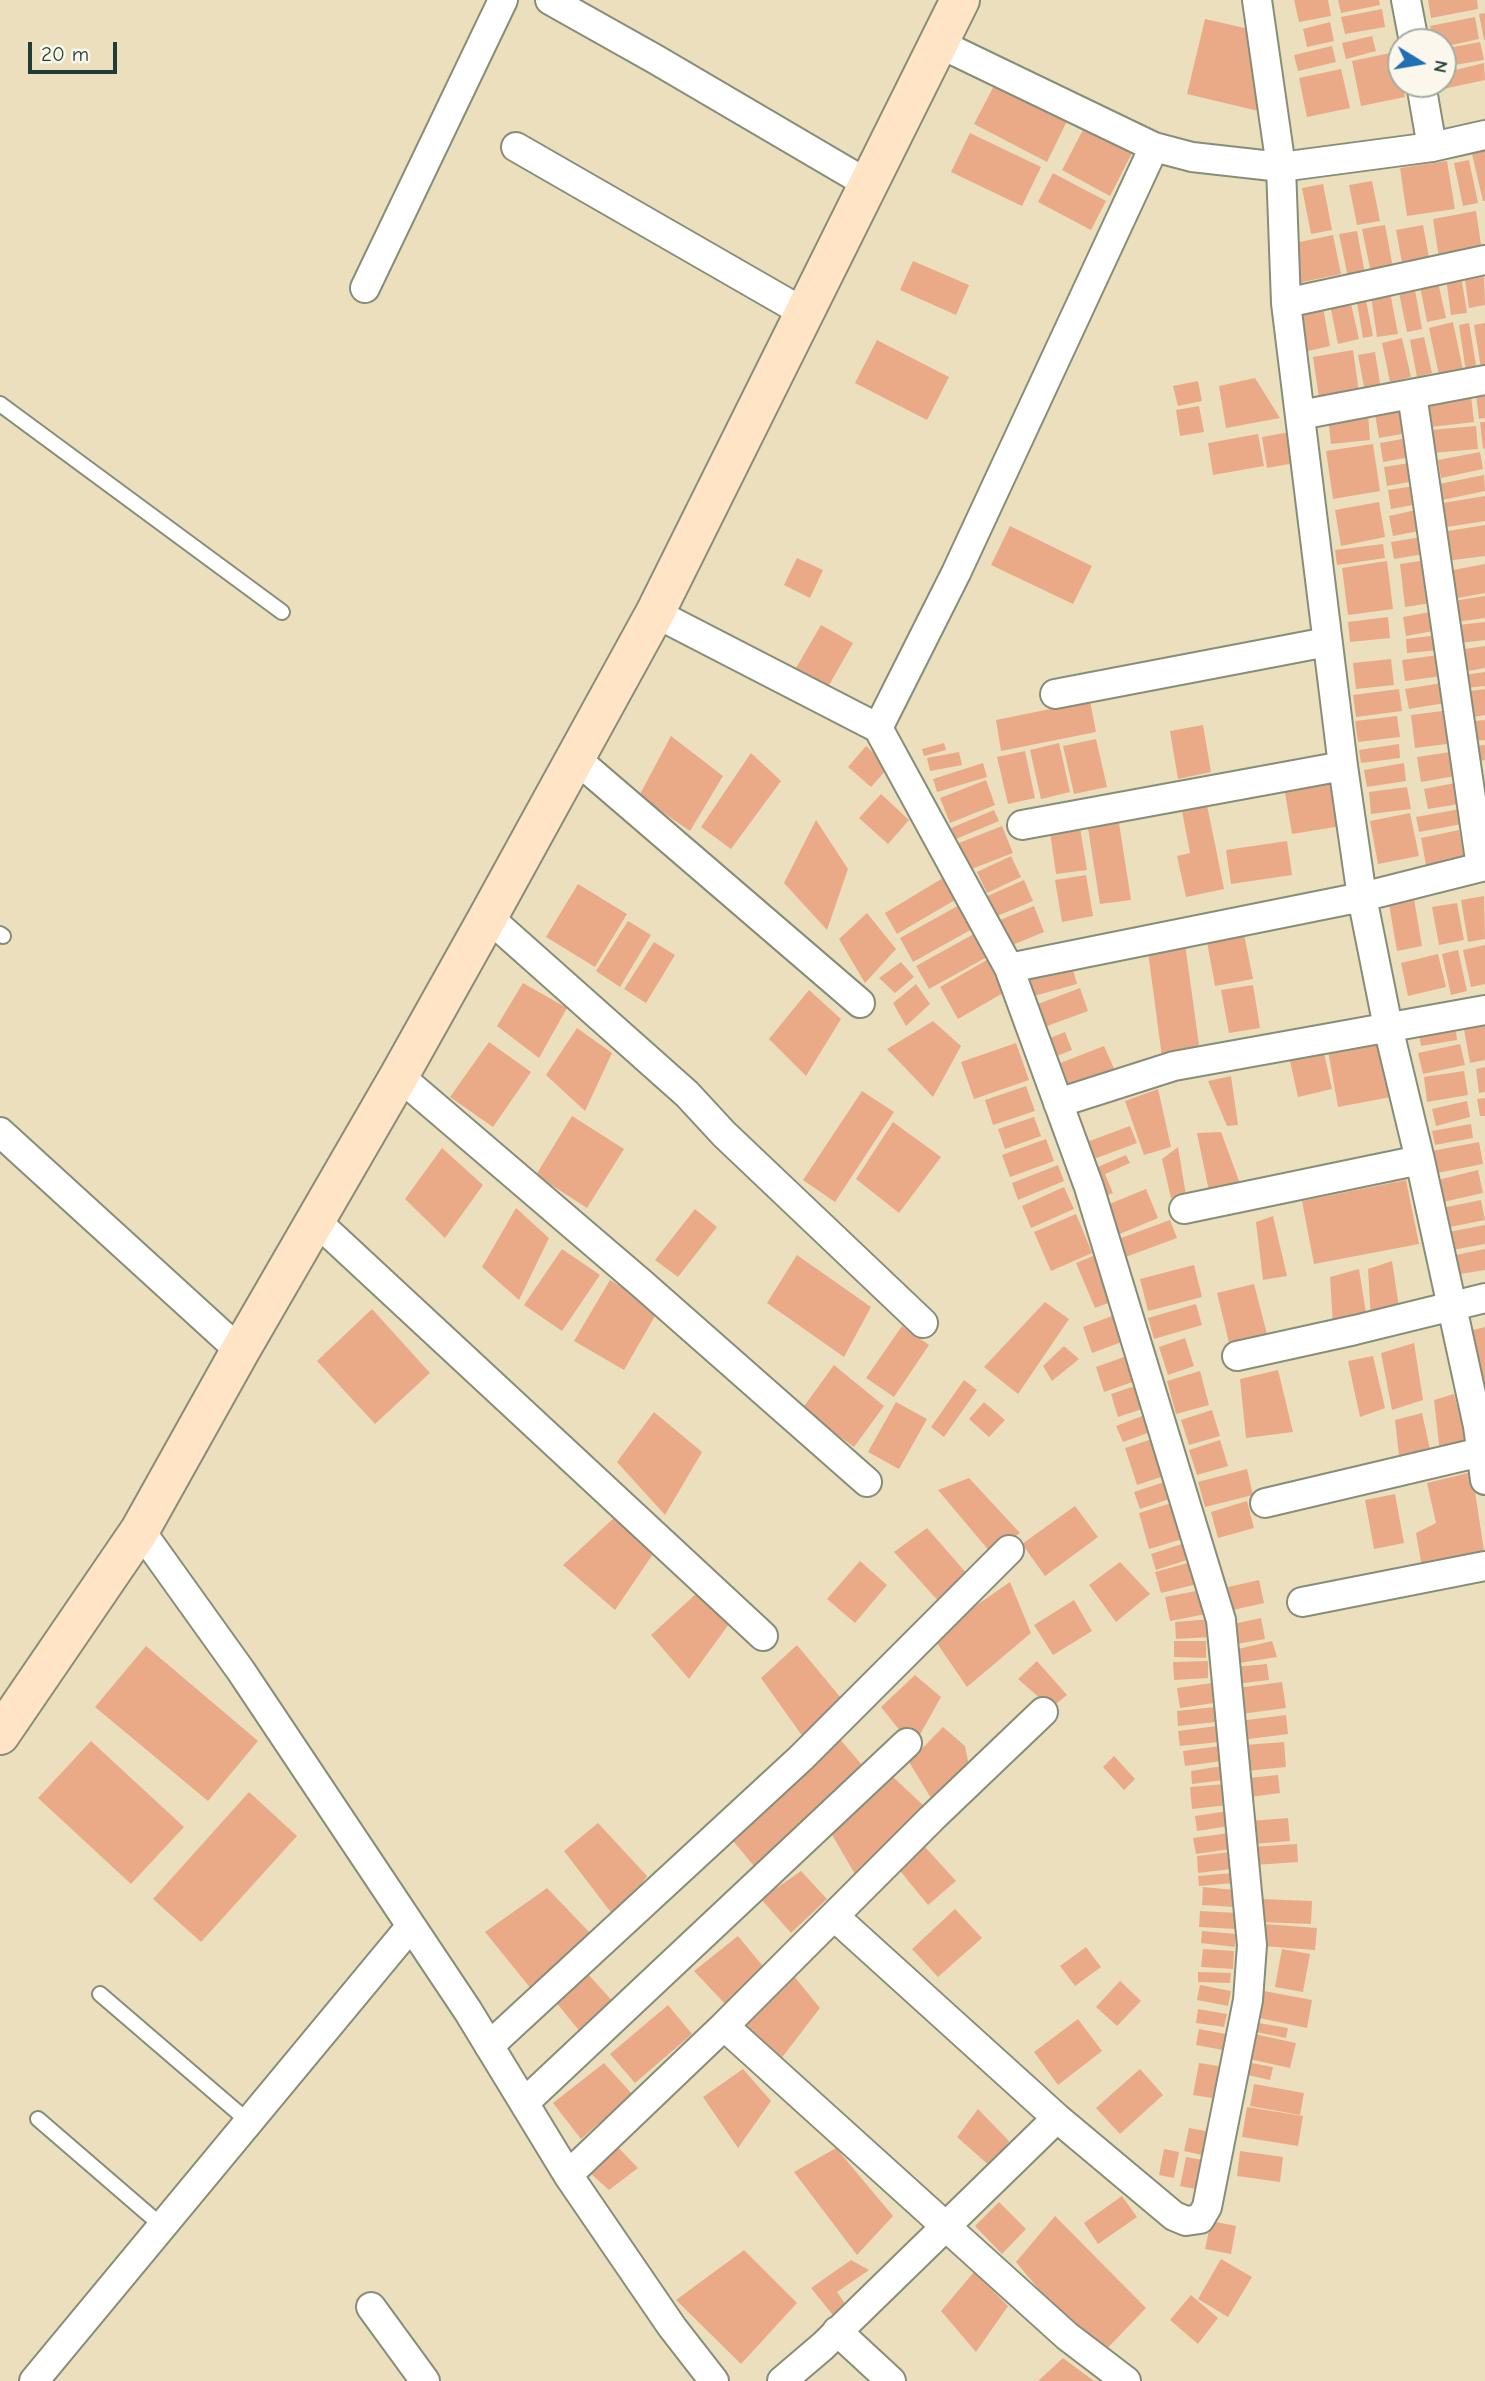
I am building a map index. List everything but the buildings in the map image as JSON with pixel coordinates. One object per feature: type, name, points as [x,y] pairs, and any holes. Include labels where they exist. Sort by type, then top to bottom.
[{"type":"street","points":[[365,288],[503,0]]},
{"type":"street","points":[[550,0],[869,184]]},
{"type":"street","points":[[0,1735],[140,1530],[488,917],[655,613],[960,0]]},
{"type":"street","points":[[1257,0],[1281,167],[1286,303],[1343,766],[1363,897],[1388,1027],[1484,1452],[1485,1480]]},
{"type":"street","points":[[1406,0],[1411,28]]},
{"type":"street","points":[[938,43],[1154,147],[1192,157],[1281,167],[1432,147],[1485,135]]},
{"type":"street","points":[[1423,98],[1432,147]]},
{"type":"street","points":[[516,147],[803,312]]},
{"type":"street","points":[[878,728],[956,572],[1154,147]]},
{"type":"street","points":[[1286,303],[1485,260]]},
{"type":"street","points":[[1300,415],[1485,380]]},
{"type":"street","points":[[1009,968],[1363,897],[1483,867],[1412,394]]},
{"type":"street","points":[[655,613],[878,728],[1009,968],[1089,1187],[1221,1620],[1252,1945],[1248,2000],[1208,2207],[1200,2219],[1186,2221],[1174,2216],[1057,2118],[835,1917]]},
{"type":"street","points":[[1055,694],[1327,642]]},
{"type":"street","points":[[575,758],[860,1003]]},
{"type":"street","points":[[1023,825],[1343,766]]},
{"type":"street","points":[[488,917],[688,1094],[724,1134],[923,1323]]},
{"type":"street","points":[[1058,1103],[1174,1066],[1485,1010]]},
{"type":"street","points":[[399,1076],[641,1283],[867,1482]]},
{"type":"street","points":[[0,1132],[240,1351]]},
{"type":"street","points":[[1184,1209],[1420,1160]]},
{"type":"street","points":[[315,1220],[763,1636]]},
{"type":"street","points":[[1237,1356],[1485,1298]]},
{"type":"street","points":[[1265,1503],[1484,1452]]},
{"type":"street","points":[[140,1530],[241,1671],[411,1926],[568,2175],[672,2327],[714,2381]]},
{"type":"street","points":[[489,2046],[800,1758],[1009,1550]]},
{"type":"street","points":[[1302,1602],[1485,1566]]},
{"type":"street","points":[[568,2175],[724,2026],[932,1818],[1043,1712]]},
{"type":"street","points":[[524,2103],[907,1744]]},
{"type":"street","points":[[34,2381],[411,1926]]},
{"type":"street","points":[[724,2026],[1067,2336],[1126,2381]]},
{"type":"street","points":[[782,2381],[837,2332],[1057,2118]]},
{"type":"street","points":[[370,2307],[425,2381]]},
{"type":"street","points":[[837,2332],[891,2381]]},
{"type":"lane","points":[[0,404],[282,612]]},
{"type":"lane","points":[[100,1994],[249,2122]]},
{"type":"lane","points":[[38,2119],[162,2226]]}]
